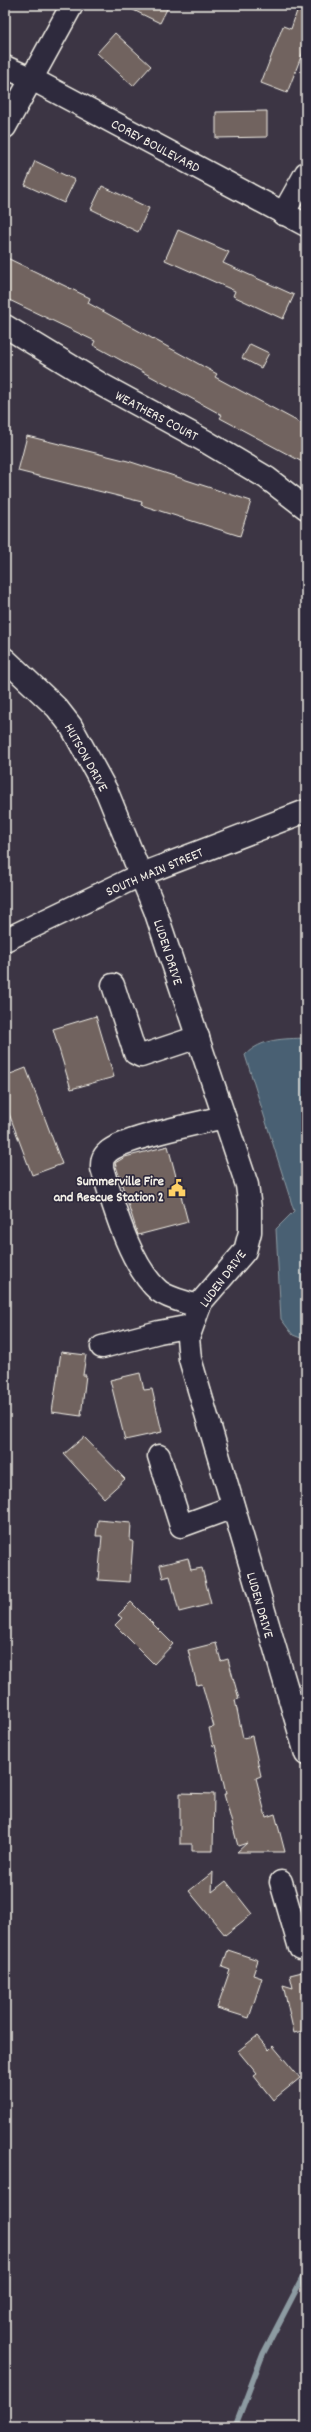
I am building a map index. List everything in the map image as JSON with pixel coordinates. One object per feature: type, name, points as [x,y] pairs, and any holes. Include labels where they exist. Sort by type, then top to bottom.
[{"type":"street","points":[[5,127],[72,5]]},
{"type":"street","name":"COREY BOULEVARD","points":[[5,67],[32,79],[306,225]]},
{"type":"street","points":[[283,214],[306,173]]},
{"type":"street","name":"WEATHERS COURT","points":[[5,326],[102,385],[205,441],[267,478],[306,508]]},
{"type":"street","name":"HUTSON DRIVE","points":[[5,659],[47,696],[71,726],[108,792],[142,874]]},
{"type":"street","name":"SOUTH MAIN STREET","points":[[5,940],[142,874],[306,811]]},
{"type":"street","name":"LUDEN DRIVE","points":[[142,874],[247,1185],[250,1209],[250,1232],[245,1251],[210,1289],[199,1307],[188,1338],[190,1359],[306,1754]]},
{"type":"street","points":[[113,985],[135,1053],[141,1056],[198,1037]]},
{"type":"street","points":[[199,1307],[160,1292],[150,1282],[125,1237],[102,1168],[102,1158],[108,1151],[124,1143],[224,1117]]},
{"type":"street","points":[[102,1347],[159,1332],[191,1326]]},
{"type":"street","points":[[159,1456],[181,1526],[233,1507]]},
{"type":"street","points":[[281,1882],[300,1948],[306,1946]]},
{"type":"water","points":[[306,1038],[306,1340],[293,1335],[281,1319],[276,1229],[294,1211],[245,1055],[258,1045],[273,1040]]},
{"type":"building","points":[[123,5],[169,5],[160,23]]},
{"type":"building","points":[[299,5],[306,5],[306,44],[287,93],[261,83],[283,26],[291,29]]},
{"type":"building","points":[[115,33],[151,66],[133,86],[97,53]]},
{"type":"building","points":[[267,111],[267,137],[216,138],[216,112]]},
{"type":"building","points":[[35,161],[75,180],[64,203],[25,185]]},
{"type":"building","points":[[102,186],[149,208],[138,232],[91,209]]},
{"type":"building","points":[[178,230],[229,252],[223,263],[294,295],[283,319],[233,296],[235,291],[165,260]]},
{"type":"building","points":[[5,257],[90,298],[88,303],[217,374],[215,377],[306,426],[306,464],[220,418],[222,415],[93,345],[95,341],[5,298]]},
{"type":"building","points":[[250,344],[269,353],[261,368],[242,358]]},
{"type":"building","points":[[27,436],[128,461],[251,501],[240,536],[141,505],[142,502],[18,471]]},
{"type":"building","points":[[96,1016],[114,1077],[71,1089],[53,1029]]},
{"type":"building","points":[[26,1068],[62,1164],[32,1175],[5,1103],[5,1076]]},
{"type":"building","points":[[168,1146],[188,1222],[138,1235],[115,1163],[125,1157]]},
{"type":"building","points":[[61,1352],[86,1355],[83,1375],[86,1375],[81,1416],[52,1412]]},
{"type":"building","points":[[140,1373],[144,1390],[152,1389],[162,1432],[125,1440],[110,1380]]},
{"type":"building","points":[[84,1437],[125,1479],[104,1498],[64,1454]]},
{"type":"building","points":[[98,1520],[131,1523],[130,1541],[133,1541],[130,1582],[98,1580],[102,1536],[96,1536]]},
{"type":"building","points":[[188,1558],[191,1570],[202,1568],[211,1604],[179,1612],[170,1576],[163,1578],[160,1565]]},
{"type":"building","points":[[131,1602],[173,1644],[154,1664],[115,1625],[122,1618],[118,1615]]},
{"type":"building","points":[[216,1643],[221,1661],[228,1659],[239,1699],[235,1700],[243,1738],[252,1736],[261,1776],[256,1778],[266,1817],[275,1814],[285,1852],[237,1852],[247,1843],[238,1846],[224,1794],[226,1794],[215,1745],[213,1746],[209,1728],[214,1727],[202,1684],[197,1685],[188,1650]]},
{"type":"building","points":[[180,1793],[214,1794],[213,1851],[192,1851],[192,1844],[180,1844]]},
{"type":"building","points":[[213,1872],[212,1892],[226,1881],[252,1914],[225,1935],[189,1891]]},
{"type":"building","points":[[228,1950],[258,1960],[253,1975],[262,1978],[249,2018],[217,2008],[230,1970],[222,1967]]},
{"type":"building","points":[[306,1971],[306,2030],[294,2033],[283,1985],[293,1988],[290,1975]]},
{"type":"building","points":[[257,2036],[269,2050],[273,2046],[300,2078],[273,2100],[254,2076],[257,2074],[238,2051]]},
{"type":"waterway","points":[[235,2427],[263,2354],[306,2271]]},
{"type":"place","name":"Summerville Fire and Rescue Station 2","points":[[177,1188]]}]
